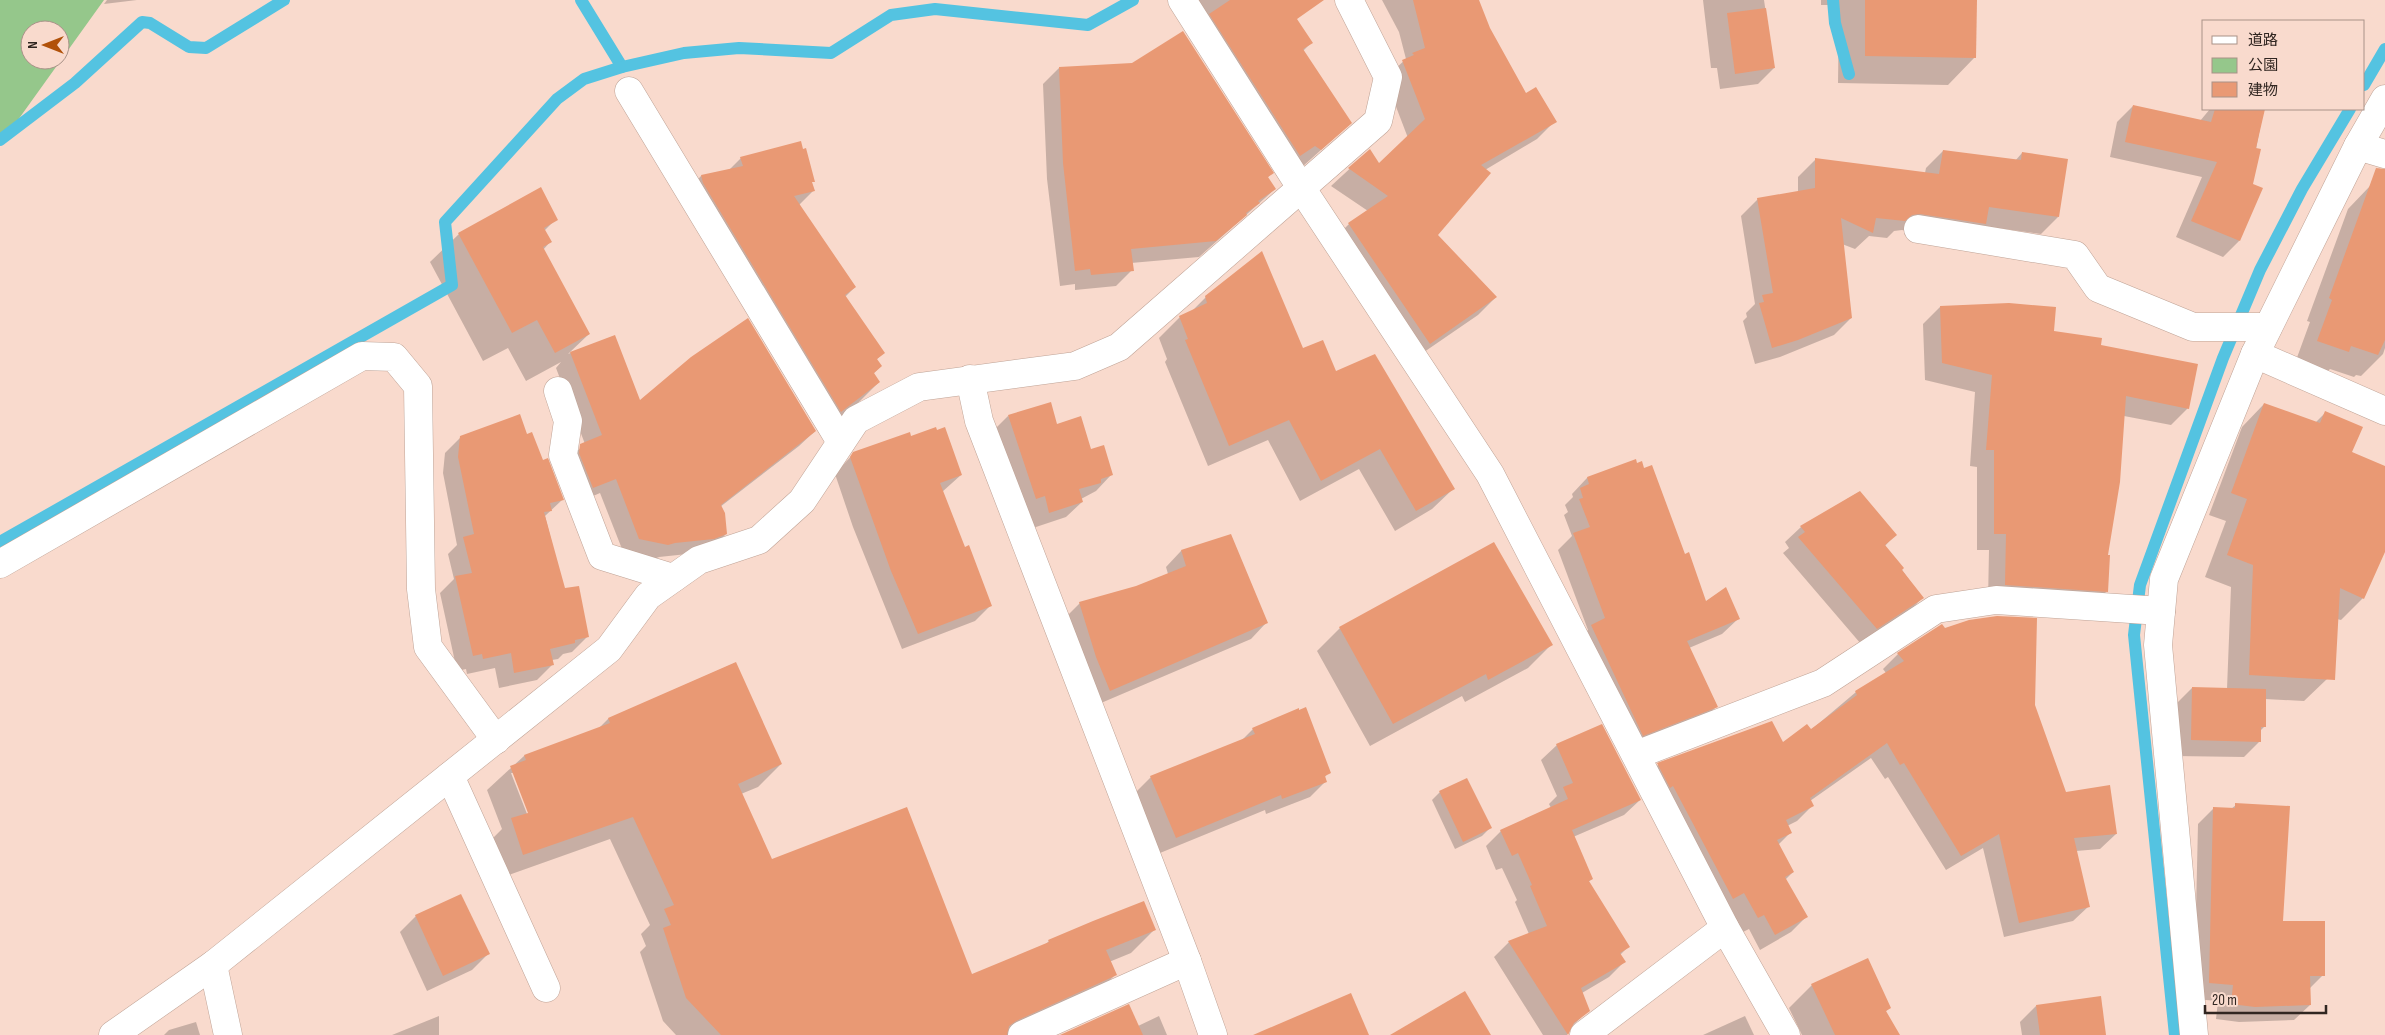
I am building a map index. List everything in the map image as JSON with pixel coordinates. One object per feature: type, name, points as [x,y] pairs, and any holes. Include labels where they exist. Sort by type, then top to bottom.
[{"type":"street","points":[[1182,0],[1302,189],[1490,474],[1725,928],[1786,1035]]},
{"type":"street","points":[[113,1035],[214,965],[609,649],[648,596],[699,560],[759,540],[802,501],[856,420],[918,387],[1075,366],[1119,347],[1378,121],[1388,77],[1348,0]]},
{"type":"street","points":[[629,91],[841,442]]},
{"type":"street","points":[[2194,1035],[2158,645],[2164,579],[2255,354],[2358,146],[2385,99]]},
{"type":"street","points":[[2358,146],[2385,154]]},
{"type":"street","points":[[1918,229],[2075,255],[2098,288],[2192,327],[2268,327]]},
{"type":"street","points":[[2255,354],[2385,411]]},
{"type":"street","points":[[0,564],[362,356],[394,357],[418,386],[421,589],[428,647],[496,740]]},
{"type":"street","points":[[970,379],[979,421],[1187,961],[1212,1035]]},
{"type":"street","points":[[558,392],[568,421],[563,455],[602,556],[673,578]]},
{"type":"street","points":[[1636,755],[1823,683],[1936,608],[1996,600],[2161,611]]},
{"type":"street","points":[[450,776],[546,988]]},
{"type":"street","points":[[1584,1035],[1725,928]]},
{"type":"street","points":[[1022,1035],[1187,961]]},
{"type":"street","points":[[214,965],[228,1035]]},
{"type":"green space","points":[[0,0],[104,0],[70,47],[70,20],[20,20],[20,70],[54,70],[0,145]]},
{"type":"building","points":[[1230,0],[1324,0],[1297,19],[1313,43],[1303,49],[1352,123],[1321,150],[1315,146],[1300,156],[1209,14]]},
{"type":"building","points":[[1413,0],[1479,0],[1490,28],[1526,93],[1536,87],[1557,122],[1481,165],[1491,173],[1438,235],[1497,297],[1430,344],[1348,223],[1388,196],[1348,168],[1370,149],[1379,163],[1425,119],[1402,60],[1414,55],[1412,53],[1425,48]]},
{"type":"building","points":[[1865,0],[1977,0],[1976,58],[1865,56]]},
{"type":"building","points":[[1766,8],[1775,68],[1735,74],[1727,13]]},
{"type":"building","points":[[1183,31],[1274,173],[1268,177],[1276,189],[1258,201],[1260,203],[1246,213],[1247,215],[1216,241],[1131,249],[1134,271],[1091,275],[1090,269],[1075,271],[1063,163],[1059,67],[1132,63]]},
{"type":"building","points":[[2133,105],[2211,122],[2215,110],[2265,110],[2256,148],[2261,149],[2253,184],[2263,188],[2240,241],[2191,221],[2217,162],[2125,142]]},
{"type":"building","points":[[801,141],[803,149],[806,148],[815,182],[812,182],[815,191],[794,196],[856,287],[845,295],[885,353],[877,359],[882,366],[874,373],[880,382],[841,412],[703,183],[701,175],[743,166],[740,157]]},
{"type":"building","points":[[1943,150],[2021,160],[2022,152],[2068,159],[2059,217],[1989,207],[1986,224],[1920,214],[1912,215],[1905,221],[1876,218],[1873,233],[1841,218],[1852,318],[1798,340],[1772,348],[1759,303],[1764,302],[1762,295],[1773,293],[1757,198],[1815,188],[1815,158],[1939,174]]},
{"type":"building","points":[[2376,168],[2385,169],[2385,340],[2378,355],[2351,346],[2349,352],[2317,341],[2332,300],[2329,298]]},
{"type":"building","points":[[541,187],[558,220],[544,228],[552,242],[543,247],[590,334],[555,353],[537,320],[512,333],[458,233]]},
{"type":"building","points":[[1262,251],[1303,348],[1323,340],[1336,371],[1375,354],[1455,489],[1416,511],[1380,449],[1321,481],[1289,420],[1229,446],[1185,340],[1188,339],[1179,316],[1207,303],[1205,296]]},
{"type":"building","points":[[2009,303],[2056,307],[2054,331],[2102,338],[2101,345],[2198,364],[2189,409],[2126,396],[2120,482],[2108,555],[2110,555],[2108,592],[2005,585],[2006,534],[1994,534],[1994,450],[1986,450],[1992,375],[1942,363],[1940,306]]},
{"type":"building","points":[[748,318],[816,431],[721,505],[725,513],[727,534],[714,539],[668,545],[639,539],[616,479],[593,488],[579,453],[580,444],[602,435],[570,352],[615,335],[640,400],[691,357]]},
{"type":"building","points":[[1051,402],[1057,424],[1081,416],[1091,449],[1104,445],[1113,475],[1101,479],[1101,483],[1079,489],[1083,502],[1049,513],[1045,496],[1036,499],[1008,415]]},
{"type":"building","points":[[2264,403],[2320,423],[2325,411],[2363,427],[2352,452],[2385,466],[2385,552],[2364,599],[2340,588],[2335,680],[2249,675],[2253,565],[2227,555],[2247,499],[2231,493]]},
{"type":"building","points":[[520,414],[527,434],[532,432],[543,460],[548,458],[564,500],[550,503],[552,511],[544,512],[565,588],[579,586],[589,637],[575,640],[575,643],[550,649],[554,665],[514,673],[511,653],[483,659],[482,654],[473,656],[455,576],[472,573],[463,537],[474,534],[458,457],[460,436]]},
{"type":"building","points":[[936,427],[937,430],[945,427],[962,475],[940,483],[965,547],[969,545],[992,606],[918,634],[891,571],[850,457],[853,452],[910,432],[911,436]]},
{"type":"building","points":[[1636,459],[1637,463],[1642,461],[1644,468],[1652,465],[1685,554],[1689,552],[1706,601],[1726,587],[1740,619],[1687,641],[1718,707],[1643,736],[1591,625],[1605,618],[1573,533],[1590,527],[1579,499],[1583,498],[1580,488],[1589,484],[1587,477]]},
{"type":"building","points":[[1860,491],[1897,535],[1885,545],[1904,568],[1902,570],[1924,598],[1877,629],[1798,537],[1805,532],[1800,526]]},
{"type":"building","points":[[1231,534],[1268,623],[1110,691],[1096,657],[1079,602],[1136,586],[1186,566],[1181,550]]},
{"type":"building","points":[[1494,542],[1553,645],[1488,680],[1486,674],[1393,724],[1339,627]]},
{"type":"building","points":[[1997,616],[2037,618],[2035,705],[2066,792],[2110,785],[2117,834],[2074,838],[2090,907],[2019,923],[1999,834],[1961,856],[1904,763],[1900,765],[1887,743],[1810,798],[1814,806],[1786,820],[1792,833],[1777,840],[1794,872],[1785,877],[1808,917],[1775,935],[1764,915],[1758,918],[1744,893],[1733,899],[1673,786],[1670,788],[1657,763],[1772,721],[1783,742],[1807,724],[1811,729],[1857,695],[1855,691],[1904,661],[1897,653],[1942,624],[1945,628],[1969,620]]},
{"type":"building","points":[[736,662],[782,764],[738,784],[772,859],[907,807],[972,974],[1049,942],[1048,940],[1144,901],[1156,930],[1106,950],[1117,975],[1016,1021],[1009,1026],[1007,1035],[721,1035],[686,998],[663,928],[671,925],[664,909],[674,905],[633,817],[523,855],[511,818],[528,813],[510,766],[526,760],[524,755],[610,723],[608,718]]},
{"type":"building","points":[[2192,687],[2266,689],[2266,727],[2261,727],[2261,742],[2191,740]]},
{"type":"building","points":[[1306,707],[1331,773],[1325,776],[1327,782],[1282,799],[1281,795],[1176,838],[1150,776],[1255,734],[1252,728],[1299,708],[1299,710]]},
{"type":"building","points":[[1602,724],[1641,800],[1572,830],[1593,879],[1589,881],[1630,947],[1620,953],[1626,962],[1581,988],[1590,1011],[1574,1023],[1568,1035],[1508,941],[1547,926],[1518,853],[1512,856],[1500,830],[1568,799],[1563,787],[1573,783],[1556,744]]},
{"type":"building","points":[[1467,778],[1492,828],[1463,842],[1439,791]]},
{"type":"building","points":[[2235,803],[2290,806],[2283,921],[2325,921],[2325,976],[2310,976],[2311,1005],[2255,1007],[2231,1004],[2233,985],[2209,983],[2213,807],[2235,808]]},
{"type":"building","points":[[461,894],[490,954],[443,976],[415,915]]},
{"type":"building","points":[[1868,958],[1891,1008],[1886,1011],[1900,1035],[1835,1035],[1811,984]]},
{"type":"building","points":[[1465,991],[1491,1035],[1390,1035]]},
{"type":"building","points":[[1351,993],[1369,1035],[1253,1035]]},
{"type":"building","points":[[2101,996],[2106,1035],[2040,1035],[2036,1005]]},
{"type":"building","points":[[1129,1004],[1143,1035],[1060,1035]]},
{"type":"waterway","points":[[0,140],[75,83],[142,22],[150,23],[189,47],[206,48],[284,0]]},
{"type":"waterway","points":[[581,0],[622,67]]},
{"type":"waterway","points":[[0,542],[452,285],[445,222],[557,99],[584,79],[622,67],[684,53],[739,48],[831,53],[891,15],[935,9],[1088,25],[1133,0]]},
{"type":"waterway","points":[[1833,0],[1835,23],[1849,74]]},
{"type":"waterway","points":[[2365,83],[2385,49]]},
{"type":"waterway","points":[[2175,1035],[2134,635],[2140,585],[2223,358],[2260,270],[2302,189],[2349,110]]}]
